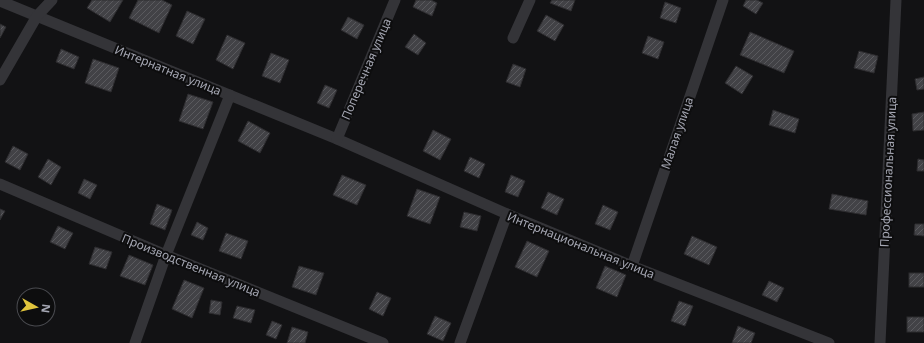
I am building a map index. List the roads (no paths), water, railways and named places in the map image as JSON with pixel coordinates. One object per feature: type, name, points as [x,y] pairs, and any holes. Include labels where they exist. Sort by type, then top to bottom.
[{"type":"street","points":[[0,80],[37,16],[52,0]]},
{"type":"street","name":"Поперечная улица","points":[[337,139],[395,0]]},
{"type":"street","points":[[513,38],[530,0]]},
{"type":"street","name":"Малая улица","points":[[632,266],[723,0]]},
{"type":"street","name":"Профессиональная улица","points":[[880,343],[896,0]]},
{"type":"street","name":"Интернатная улица","points":[[0,1],[337,139]]},
{"type":"street","points":[[135,343],[166,255],[230,95]]},
{"type":"street","name":"Интернациональная улица","points":[[337,139],[507,214],[632,266],[829,343]]},
{"type":"street","name":"Производственная улица","points":[[0,184],[166,255],[383,343]]},
{"type":"street","points":[[460,343],[507,214]]}]
